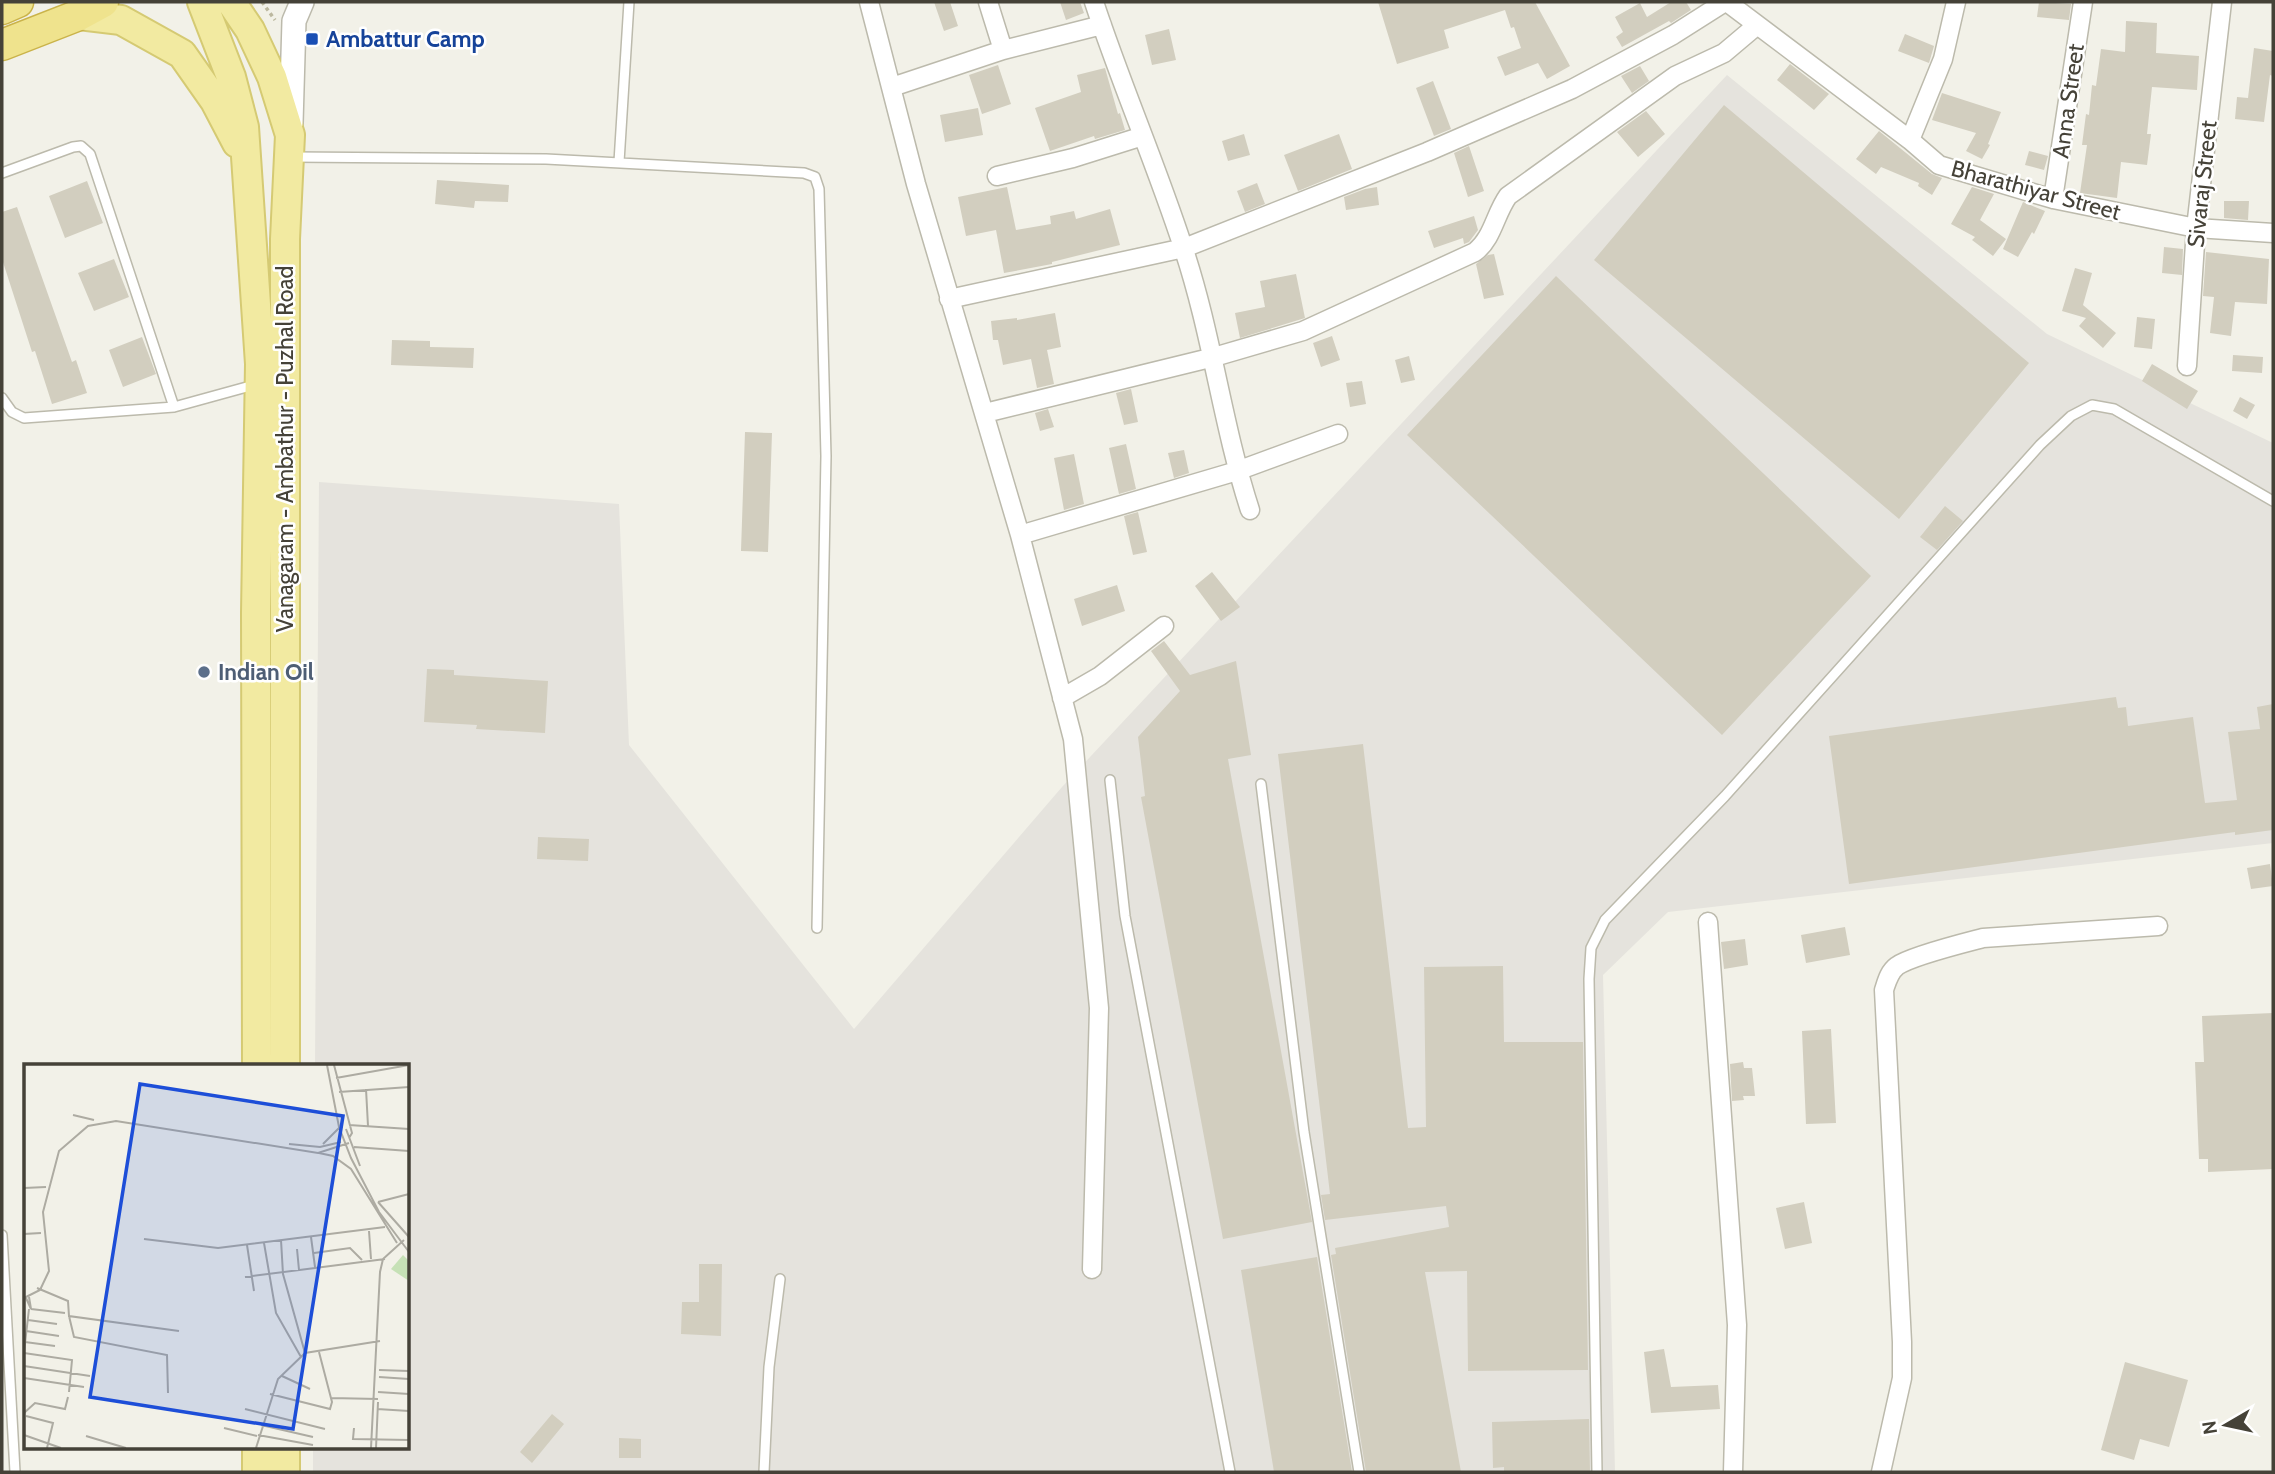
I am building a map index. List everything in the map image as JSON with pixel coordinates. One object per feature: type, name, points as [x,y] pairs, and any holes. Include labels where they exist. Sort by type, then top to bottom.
[{"type":"highway","points":[[2,9],[18,2]]},
{"type":"highway","points":[[2,45],[91,8]]},
{"type":"main road","points":[[202,2],[231,77],[244,127],[259,384],[256,613],[257,1064]]},
{"type":"main road","points":[[231,2],[250,30],[272,77],[290,146]]},
{"type":"main road","points":[[91,8],[121,20],[182,54],[215,101],[237,143],[246,169]]},
{"type":"main road","name":"Vanagaram - Ambathur - Puzhal Road","points":[[285,1064],[285,239],[290,146]]},
{"type":"main road","points":[[257,1450],[257,1472]]},
{"type":"main road","points":[[285,1450],[285,1472]]},
{"type":"street","name":"Vanagaram - Ambathur - Puzhal Road","points":[[290,146],[295,21],[302,2]]},
{"type":"street","points":[[869,2],[916,184],[1020,535],[1073,739],[1099,1008],[1092,1269]]},
{"type":"street","points":[[988,2],[1003,51]]},
{"type":"street","points":[[1094,2],[1184,248],[1214,358],[1237,471],[1250,510]]},
{"type":"street","points":[[949,299],[1184,248],[1427,152],[1572,89],[1673,35],[1726,2]]},
{"type":"street","name":"Bharathiyar Street","points":[[1726,2],[1910,140],[1939,165],[2053,199],[2196,228],[2273,233]]},
{"type":"street","points":[[1910,140],[1943,60],[1956,2]]},
{"type":"street","name":"Anna Street","points":[[2053,199],[2083,2]]},
{"type":"street","name":"Sivaraj Street","points":[[2187,366],[2196,228],[2222,2]]},
{"type":"street","points":[[892,88],[1003,51],[1102,24]]},
{"type":"street","points":[[985,413],[1214,358],[1303,331],[1475,252],[1487,243],[1496,215],[1508,196],[1675,76],[1724,52],[1756,26]]},
{"type":"street","points":[[997,176],[1073,158],[1143,136]]},
{"type":"street","points":[[1020,535],[1237,471],[1338,434]]},
{"type":"street","points":[[1062,698],[1100,676],[1164,626]]},
{"type":"street","points":[[1708,922],[1737,1325],[1733,1472]]},
{"type":"street","points":[[1881,1472],[1902,1378],[1884,990],[1889,976],[1898,965],[1983,938],[2158,926]]},
{"type":"lane","points":[[619,162],[629,2]]},
{"type":"lane","points":[[2,173],[73,146],[81,146],[90,154],[174,407]]},
{"type":"lane","points":[[290,146],[619,162],[804,173],[815,177],[819,189],[826,456],[817,928]]},
{"type":"lane","points":[[2,398],[12,412],[24,418],[174,407],[259,384]]},
{"type":"lane","points":[[1597,1472],[1589,979],[1591,948],[1605,920],[1725,796],[2040,445],[2071,416],[2092,405],[2114,410],[2273,501]]},
{"type":"lane","points":[[1110,780],[1125,916],[1230,1472]]},
{"type":"lane","points":[[1261,784],[1304,1132],[1359,1472]]},
{"type":"lane","points":[[2,1235],[15,1472]]},
{"type":"lane","points":[[764,1472],[769,1367],[780,1279]]},
{"type":"shaded area","points":[[1727,75],[2047,334],[2273,443],[2273,843],[1668,912],[1603,975],[1615,1472],[313,1472],[313,1450],[410,1450],[410,1064],[315,1064],[319,482],[619,504],[629,745],[854,1029],[1062,787]]},
{"type":"building","points":[[934,2],[950,2],[958,26],[944,31]]},
{"type":"building","points":[[1060,2],[1080,2],[1084,13],[1066,20]]},
{"type":"building","points":[[1378,2],[1535,2],[1570,66],[1547,79],[1538,63],[1505,76],[1497,57],[1521,48],[1505,10],[1444,30],[1449,48],[1397,64]]},
{"type":"building","points":[[1671,2],[1686,2],[1691,10],[1622,47],[1616,37],[1623,32],[1615,17],[1640,3],[1647,17]]},
{"type":"building","points":[[2039,2],[2071,4],[2069,20],[2037,17]]},
{"type":"building","points":[[2126,21],[2157,23],[2156,53],[2199,56],[2197,90],[2152,87],[2147,165],[2121,162],[2117,198],[2080,193],[2087,145],[2082,145],[2086,114],[2089,115],[2092,85],[2096,86],[2101,49],[2125,52]]},
{"type":"building","points":[[1169,29],[1176,60],[1152,65],[1145,35]]},
{"type":"building","points":[[1905,34],[1934,46],[1929,63],[1898,51]]},
{"type":"building","points":[[2254,48],[2273,51],[2273,76],[2270,75],[2264,122],[2235,119],[2237,97],[2248,98]]},
{"type":"building","points":[[1790,64],[1829,94],[1814,110],[1777,80]]},
{"type":"building","points":[[998,65],[1011,104],[982,114],[969,75]]},
{"type":"building","points":[[1640,66],[1649,81],[1632,93],[1621,76]]},
{"type":"building","points":[[1105,68],[1125,130],[1095,139],[1094,136],[1050,151],[1035,108],[1081,92],[1077,75]]},
{"type":"building","points":[[1433,81],[1451,129],[1434,136],[1416,88]]},
{"type":"building","points":[[1942,93],[2001,112],[1988,144],[1990,145],[1982,159],[1966,151],[1976,133],[1932,120]]},
{"type":"building","points":[[1724,105],[2029,363],[1899,519],[1594,260]]},
{"type":"building","points":[[978,108],[983,135],[945,142],[940,115]]},
{"type":"building","points":[[1646,111],[1665,134],[1638,157],[1617,132]]},
{"type":"building","points":[[1879,131],[1932,174],[1942,178],[1932,195],[1918,186],[1919,183],[1881,167],[1876,174],[1856,159]]},
{"type":"building","points":[[1244,134],[1250,155],[1228,161],[1222,141]]},
{"type":"building","points":[[1339,134],[1352,169],[1298,191],[1284,155]]},
{"type":"building","points":[[1469,146],[1484,191],[1468,197],[1454,153]]},
{"type":"building","points":[[2029,151],[2048,156],[2044,170],[2025,165]]},
{"type":"building","points":[[437,180],[509,185],[508,202],[475,201],[474,208],[435,204]]},
{"type":"building","points":[[87,181],[103,223],[65,238],[49,196]]},
{"type":"building","points":[[1257,183],[1265,204],[1245,212],[1237,191]]},
{"type":"building","points":[[1007,187],[1016,230],[1051,224],[1050,216],[1074,211],[1076,219],[1110,209],[1120,245],[1052,264],[1004,273],[996,230],[966,236],[958,197]]},
{"type":"building","points":[[1377,187],[1379,205],[1346,210],[1344,197]]},
{"type":"building","points":[[1972,187],[1994,194],[1980,220],[2006,239],[1993,256],[1972,240],[1975,237],[1951,224]]},
{"type":"building","points":[[2224,201],[2249,201],[2248,220],[2224,218]]},
{"type":"building","points":[[2023,202],[2045,211],[2034,234],[2032,232],[2018,257],[2003,249]]},
{"type":"building","points":[[17,207],[72,362],[76,360],[87,393],[52,404],[2,259],[2,212]]},
{"type":"building","points":[[1474,216],[1478,230],[1469,242],[1464,244],[1463,238],[1434,248],[1428,231]]},
{"type":"building","points":[[2164,247],[2183,249],[2182,275],[2162,273]]},
{"type":"building","points":[[2206,252],[2269,259],[2267,304],[2235,302],[2231,336],[2210,333],[2214,297],[2203,296]]},
{"type":"building","points":[[1494,254],[1504,295],[1484,299],[1476,264]]},
{"type":"building","points":[[114,259],[129,297],[94,311],[78,273]]},
{"type":"building","points":[[2075,268],[2092,273],[2083,305],[2116,333],[2103,348],[2079,326],[2086,318],[2062,311]]},
{"type":"building","points":[[1296,274],[1305,318],[1240,338],[1235,313],[1265,307],[1260,281]]},
{"type":"building","points":[[1556,276],[1871,576],[1722,735],[1407,435]]},
{"type":"building","points":[[1055,313],[1061,347],[1047,350],[1054,384],[1037,388],[1031,359],[1003,365],[998,340],[993,340],[991,321],[1017,320]]},
{"type":"building","points":[[2137,317],[2155,319],[2152,349],[2134,347]]},
{"type":"building","points":[[1332,336],[1340,360],[1321,367],[1313,343]]},
{"type":"building","points":[[142,337],[156,374],[123,387],[109,350]]},
{"type":"building","points":[[392,340],[430,341],[430,347],[474,348],[473,368],[391,365]]},
{"type":"building","points":[[2233,355],[2263,357],[2262,373],[2232,371]]},
{"type":"building","points":[[1409,356],[1415,380],[1401,383],[1395,360]]},
{"type":"building","points":[[2152,364],[2198,391],[2187,409],[2142,381]]},
{"type":"building","points":[[1362,381],[1366,404],[1350,407],[1346,383]]},
{"type":"building","points":[[1131,389],[1138,422],[1124,425],[1116,393]]},
{"type":"building","points":[[2240,397],[2255,405],[2247,419],[2233,411]]},
{"type":"building","points":[[1048,409],[1054,427],[1040,431],[1035,413]]},
{"type":"building","points":[[745,432],[772,433],[768,552],[741,551]]},
{"type":"building","points":[[1126,444],[1136,489],[1119,494],[1109,448]]},
{"type":"building","points":[[1184,450],[1189,473],[1174,478],[1168,453]]},
{"type":"building","points":[[1074,454],[1084,504],[1064,510],[1054,458]]},
{"type":"building","points":[[1945,506],[1963,521],[1937,550],[1920,537]]},
{"type":"building","points":[[1138,512],[1147,552],[1133,555],[1124,516]]},
{"type":"building","points":[[1212,572],[1240,607],[1221,621],[1195,586]]},
{"type":"building","points":[[1117,585],[1125,611],[1082,626],[1074,599]]},
{"type":"building","points":[[1164,641],[1190,675],[1236,661],[1251,755],[1228,759],[1312,1222],[1223,1239],[1141,797],[1145,796],[1138,737],[1180,691],[1151,651]]},
{"type":"building","points":[[427,669],[454,670],[454,675],[548,681],[545,733],[476,729],[477,725],[424,722]]},
{"type":"building","points":[[2116,697],[2118,708],[2126,707],[2128,726],[2193,717],[2205,803],[2237,800],[2228,732],[2260,729],[2257,707],[2273,704],[2273,830],[2235,835],[2235,832],[1849,884],[1829,736]]},
{"type":"building","points":[[1363,744],[1408,1128],[1426,1127],[1424,967],[1503,966],[1504,1042],[1583,1042],[1588,1370],[1468,1371],[1467,1271],[1425,1272],[1461,1472],[1366,1472],[1331,1255],[1336,1254],[1335,1248],[1449,1227],[1446,1206],[1325,1220],[1321,1195],[1330,1194],[1278,754]]},
{"type":"building","points":[[538,837],[589,839],[588,861],[537,859]]},
{"type":"building","points":[[2270,864],[2273,886],[2251,889],[2247,868]]},
{"type":"building","points":[[1845,927],[1850,955],[1806,963],[1801,935]]},
{"type":"building","points":[[1745,939],[1748,965],[1724,969],[1721,942]]},
{"type":"building","points":[[2273,1013],[2273,1169],[2208,1172],[2208,1159],[2199,1159],[2195,1062],[2204,1062],[2202,1016]]},
{"type":"building","points":[[1831,1029],[1836,1123],[1806,1124],[1802,1031]]},
{"type":"building","points":[[1743,1062],[1744,1068],[1752,1068],[1755,1096],[1743,1096],[1744,1100],[1732,1101],[1730,1064]]},
{"type":"building","points":[[1804,1202],[1812,1243],[1785,1249],[1776,1208]]},
{"type":"building","points":[[1317,1257],[1352,1472],[1274,1472],[1241,1270]]},
{"type":"building","points":[[699,1264],[722,1264],[721,1336],[681,1334],[682,1302],[699,1302]]},
{"type":"building","points":[[1664,1349],[1671,1387],[1718,1385],[1720,1409],[1651,1413],[1644,1352]]},
{"type":"building","points":[[2125,1362],[2188,1380],[2169,1447],[2140,1439],[2134,1460],[2101,1450]]},
{"type":"building","points":[[552,1414],[564,1424],[532,1463],[520,1452]]},
{"type":"building","points":[[1589,1419],[1590,1472],[1504,1472],[1504,1467],[1493,1468],[1492,1422]]},
{"type":"building","points":[[619,1438],[641,1439],[641,1458],[619,1458]]},
{"type":"place","name":"Ambattur Camp","points":[[312,39]]},
{"type":"place","name":"Indian Oil","points":[[204,672]]}]
